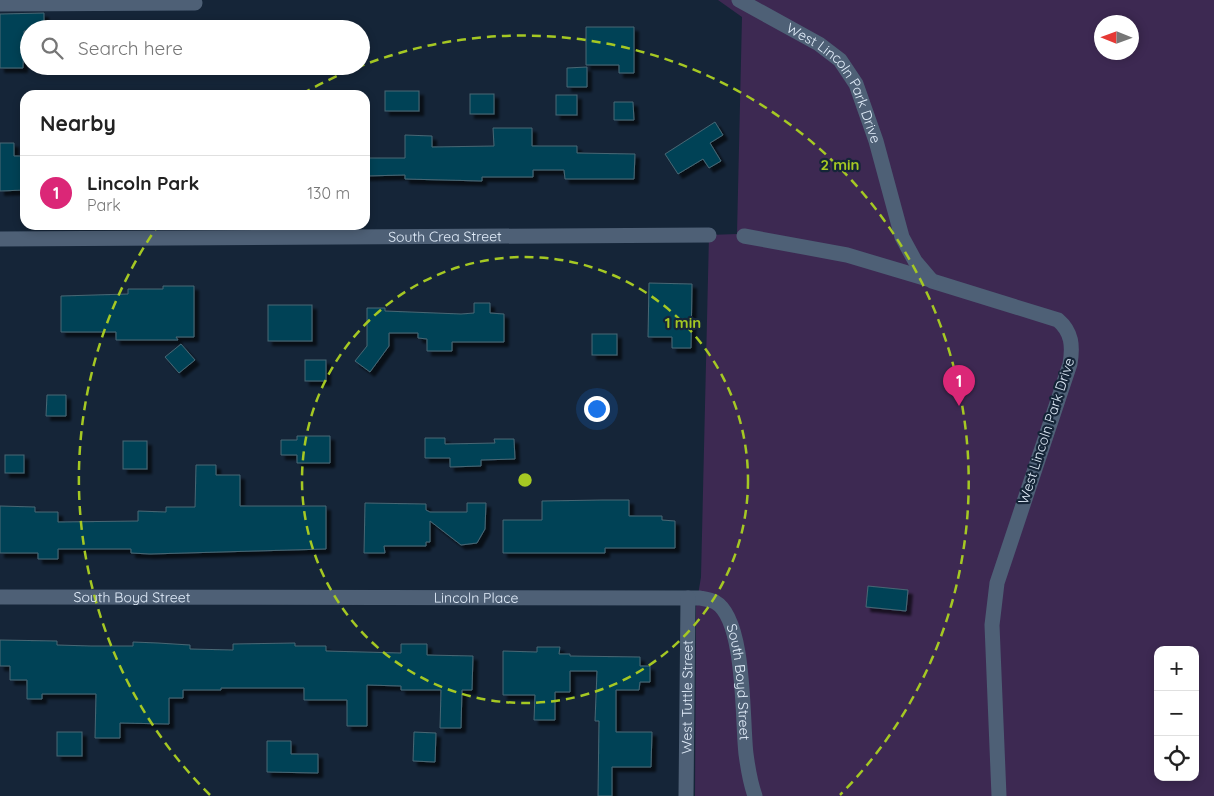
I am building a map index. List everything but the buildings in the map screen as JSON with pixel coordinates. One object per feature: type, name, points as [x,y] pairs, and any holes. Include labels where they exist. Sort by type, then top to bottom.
[{"type":"street","name":"West Lincoln Park Drive","points":[[739,0],[819,44],[840,60],[859,92],[876,141],[902,237],[915,261],[932,281],[1058,320],[1067,328],[1071,340],[1070,364],[996,590],[992,625],[999,796]]},
{"type":"street","points":[[0,4],[195,3]]},
{"type":"street","name":"South Crea Street","points":[[0,239],[709,235]]},
{"type":"street","points":[[744,236],[848,255],[932,281]]},
{"type":"street","name":"South Boyd Street","points":[[0,597],[264,598]]},
{"type":"street","name":"Lincoln Place","points":[[264,598],[688,598]]},
{"type":"street","name":"South Boyd Street","points":[[688,598],[700,598],[716,602],[727,616],[737,643],[746,752],[755,796]]},
{"type":"street","name":"West Tuttle Street","points":[[686,796],[688,598]]},
{"type":"shaded area","points":[[718,0],[1214,0],[1214,796],[695,796],[696,607],[701,577],[709,235],[737,234],[742,17]]},
{"type":"place","name":"Lincoln Park","points":[[959,406]]}]
